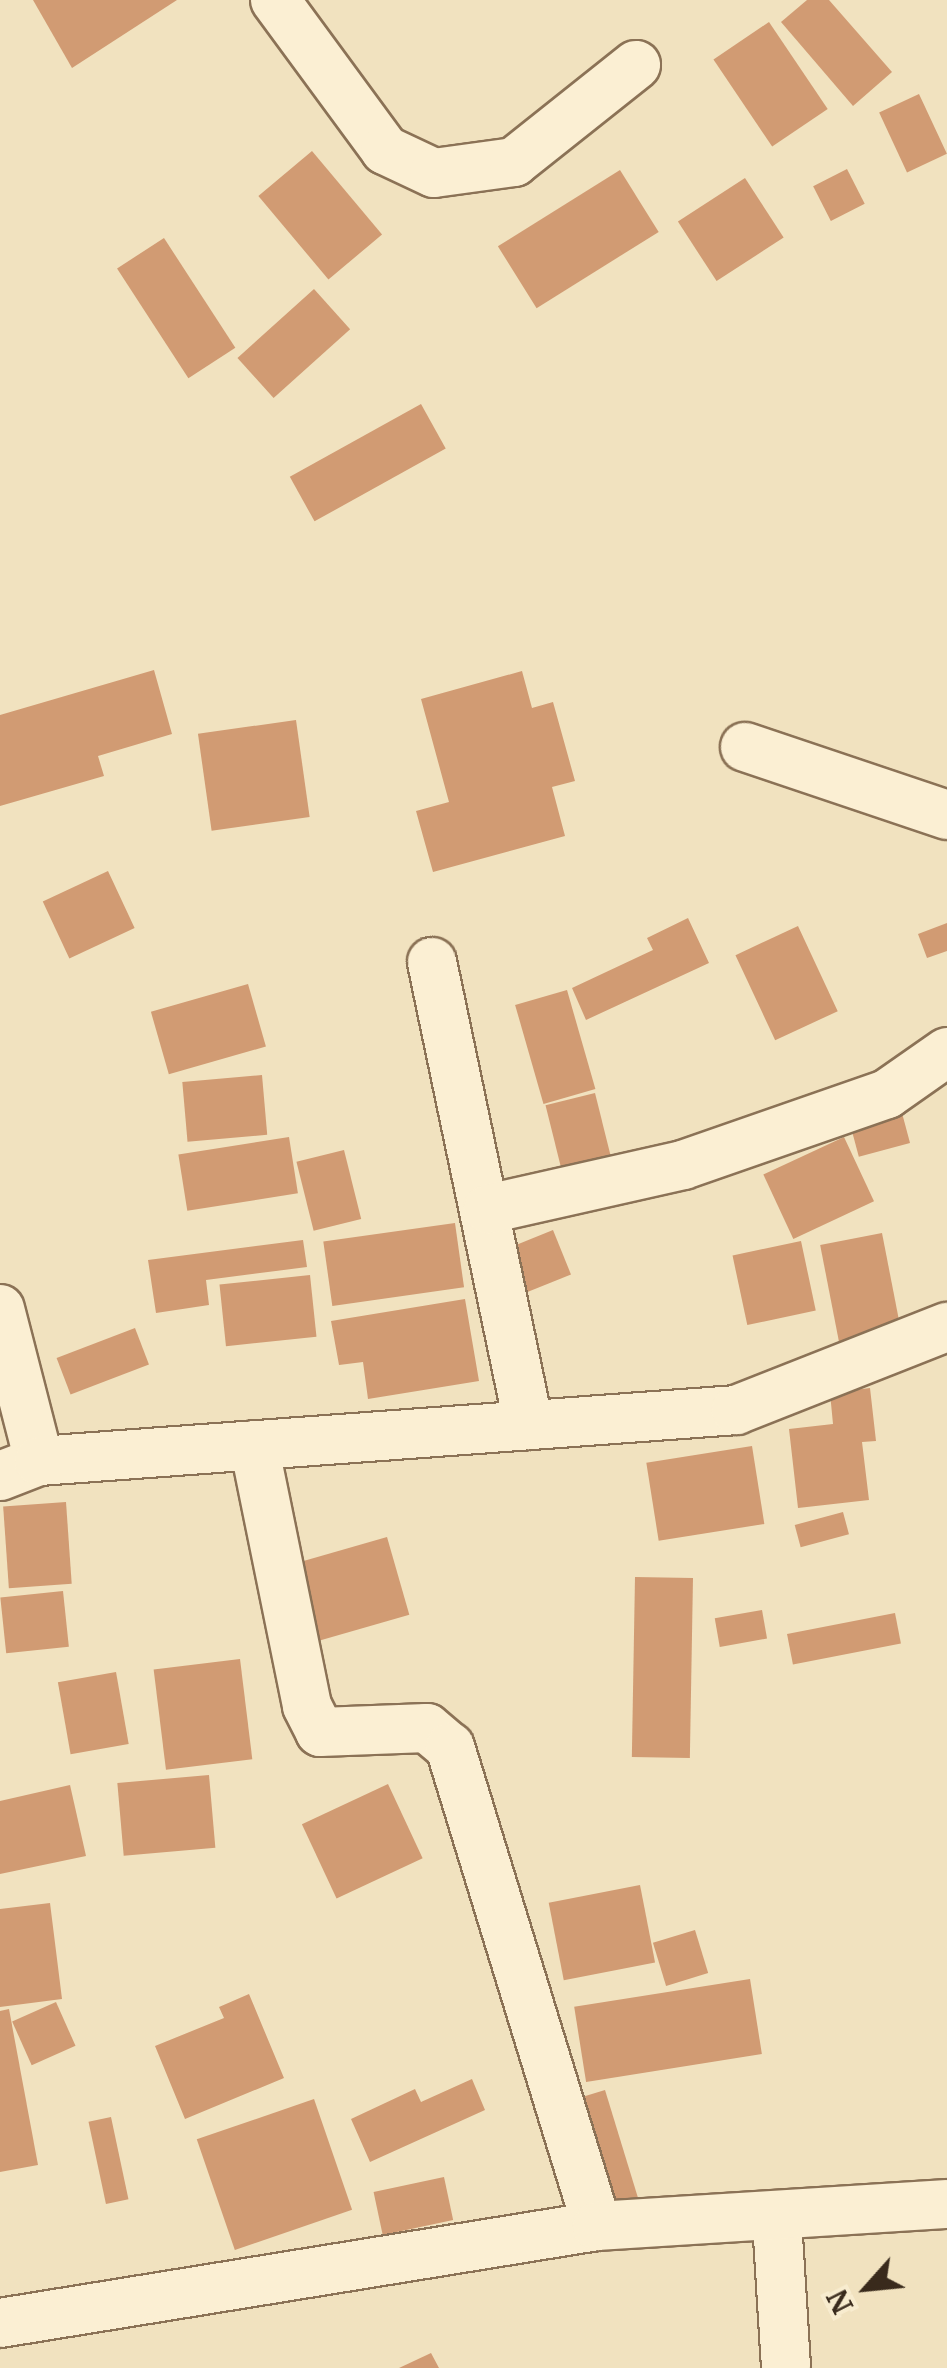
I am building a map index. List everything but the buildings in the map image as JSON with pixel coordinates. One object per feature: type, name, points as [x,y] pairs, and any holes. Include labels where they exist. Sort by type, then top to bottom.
[{"type":"street","points":[[275,0],[385,150],[434,172],[514,162],[636,65]]},
{"type":"street","points":[[746,747],[947,815]]},
{"type":"street","points":[[432,962],[488,1209],[529,1426]]},
{"type":"street","points":[[488,1209],[683,1165],[887,1094],[947,1052]]},
{"type":"street","points":[[0,1309],[20,1468],[254,1445],[736,1410],[947,1327]]},
{"type":"street","points":[[254,1445],[306,1706],[320,1732],[427,1728],[450,1747],[597,2226]]},
{"type":"street","points":[[0,2322],[597,2226],[777,2220],[947,2204]]},
{"type":"street","points":[[777,2220],[786,2368]]}]
